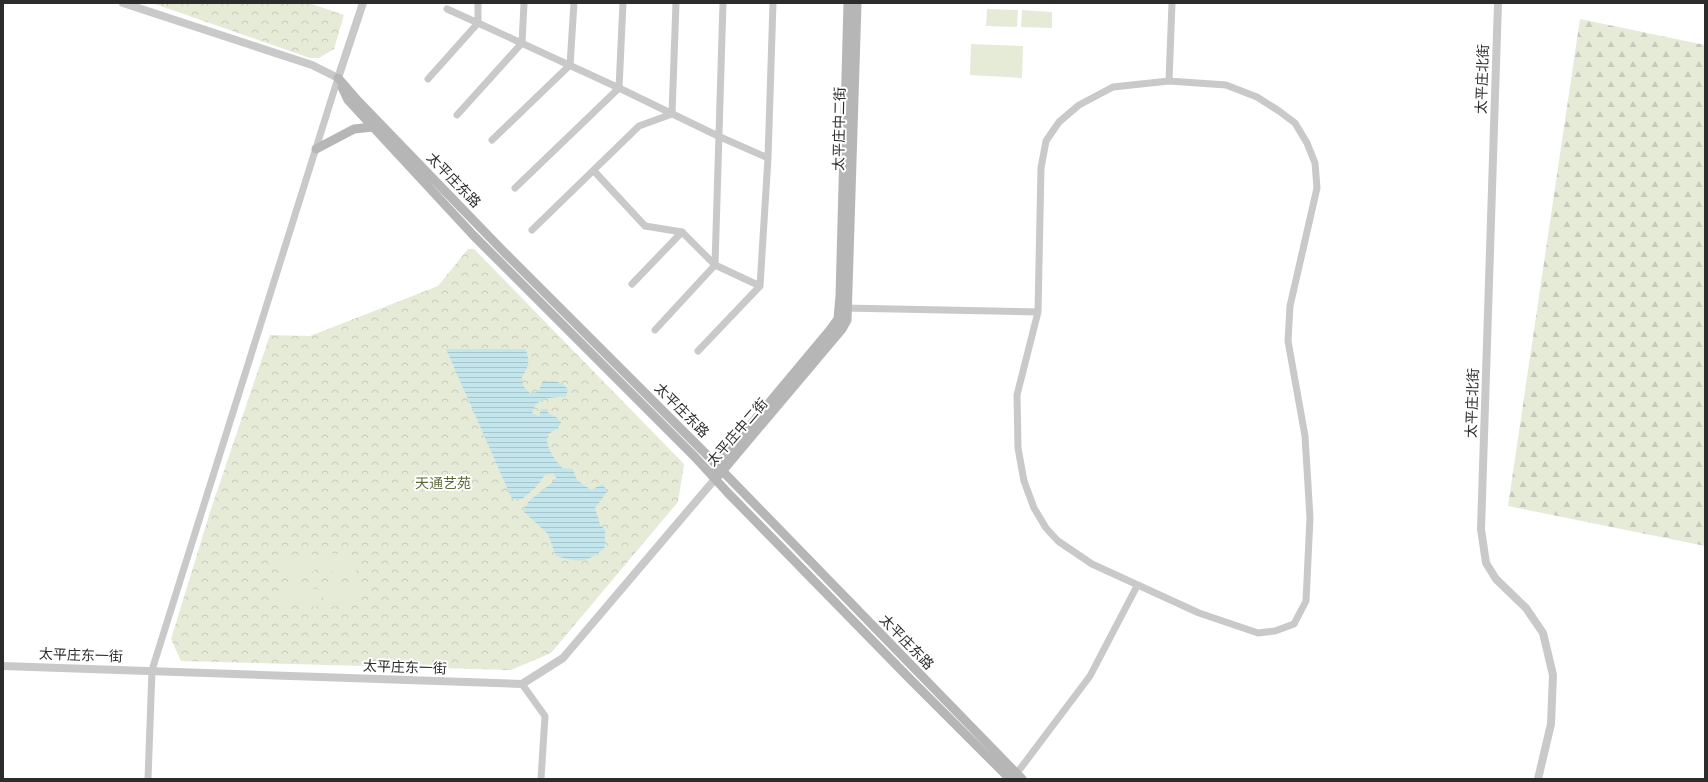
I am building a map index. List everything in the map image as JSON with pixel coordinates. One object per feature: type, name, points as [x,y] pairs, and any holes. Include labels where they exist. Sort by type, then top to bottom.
[{"type":"main road","name":"太平庄中二街","points":[[715,479],[720,469],[842,329],[847,320],[844,308],[848,3]]},
{"type":"main road","name":"太平庄中二街","points":[[844,308],[857,3]]},
{"type":"main road","name":"太平庄东路","points":[[338,78],[348,100],[473,234],[688,450],[915,684],[1015,778]]},
{"type":"main road","name":"太平庄东路","points":[[338,78],[358,101],[507,255],[720,469],[1015,778]]},
{"type":"main road","points":[[316,149],[354,129],[373,127]]},
{"type":"street","name":"太平庄东路","points":[[124,3],[312,65],[338,78]]},
{"type":"street","points":[[148,779],[152,670],[338,78],[363,3]]},
{"type":"street","points":[[428,79],[478,23],[478,3]]},
{"type":"street","points":[[457,115],[522,43],[524,3]]},
{"type":"street","points":[[492,140],[570,65],[574,3]]},
{"type":"street","points":[[515,188],[619,88],[623,3]]},
{"type":"street","points":[[672,114],[676,3]]},
{"type":"street","points":[[655,330],[715,265],[723,3]]},
{"type":"street","points":[[698,351],[760,286],[768,158],[773,3]]},
{"type":"street","points":[[1169,81],[1172,3]]},
{"type":"street","name":"太平庄北街","points":[[1498,3],[1481,529],[1486,563],[1496,579],[1526,608],[1543,633],[1553,675],[1551,724],[1538,779]]},
{"type":"street","points":[[447,9],[768,158]]},
{"type":"street","points":[[1169,81],[1226,85],[1257,97],[1280,111],[1295,123],[1307,143],[1315,163],[1317,188],[1290,306],[1288,341],[1305,436],[1310,518],[1306,600],[1294,624],[1275,631],[1258,633],[1199,613],[1137,586],[1092,564],[1058,541],[1046,528],[1034,508],[1024,481],[1018,448],[1016,395],[1038,312],[1041,168],[1046,141],[1059,122],[1079,104],[1113,87],[1169,81]]},
{"type":"street","points":[[532,230],[639,126],[672,114]]},
{"type":"street","points":[[594,170],[645,226],[682,232],[715,265],[760,286]]},
{"type":"street","points":[[632,284],[682,232]]},
{"type":"street","points":[[844,308],[1038,312]]},
{"type":"street","points":[[541,779],[545,716],[522,684],[563,658],[715,479]]},
{"type":"street","points":[[1015,778],[1090,676],[1137,586]]},
{"type":"street","name":"太平庄东一街","points":[[3,666],[522,684]]},
{"type":"green space","points":[[152,3],[309,3],[344,15],[334,49],[319,58],[310,58]]},
{"type":"green space","points":[[987,9],[1018,10],[1017,27],[986,26]]},
{"type":"green space","points":[[1022,10],[1052,12],[1052,28],[1021,27]]},
{"type":"green space","points":[[1580,19],[1705,45],[1705,546],[1508,506]]},
{"type":"green space","points":[[971,44],[1023,46],[1022,78],[970,75]]},
{"type":"green space","name":"天通艺苑","points":[[468,249],[474,249],[684,464],[678,502],[551,653],[511,670],[181,661],[171,639],[210,512],[270,335],[310,336],[438,286]]},
{"type":"green space","points":[[312,552],[315,571],[281,578],[277,559]]},
{"type":"green space","points":[[321,552],[358,556],[356,575],[319,571]]},
{"type":"green space","points":[[357,583],[360,602],[325,608],[321,589]]},
{"type":"green space","points":[[281,584],[318,589],[316,607],[279,602]]},
{"type":"water","points":[[446,349],[525,349],[528,360],[526,370],[522,377],[523,386],[530,393],[538,392],[543,382],[547,381],[562,384],[568,389],[566,397],[545,399],[537,404],[532,413],[539,416],[541,409],[548,409],[548,413],[556,417],[561,422],[558,428],[547,435],[547,440],[551,453],[562,468],[573,469],[577,480],[591,490],[603,484],[607,492],[595,508],[600,525],[605,530],[605,547],[599,553],[588,559],[582,560],[571,560],[556,556],[548,534],[523,511],[529,501],[557,479],[553,473],[545,475],[536,487],[522,499],[512,499]]}]
